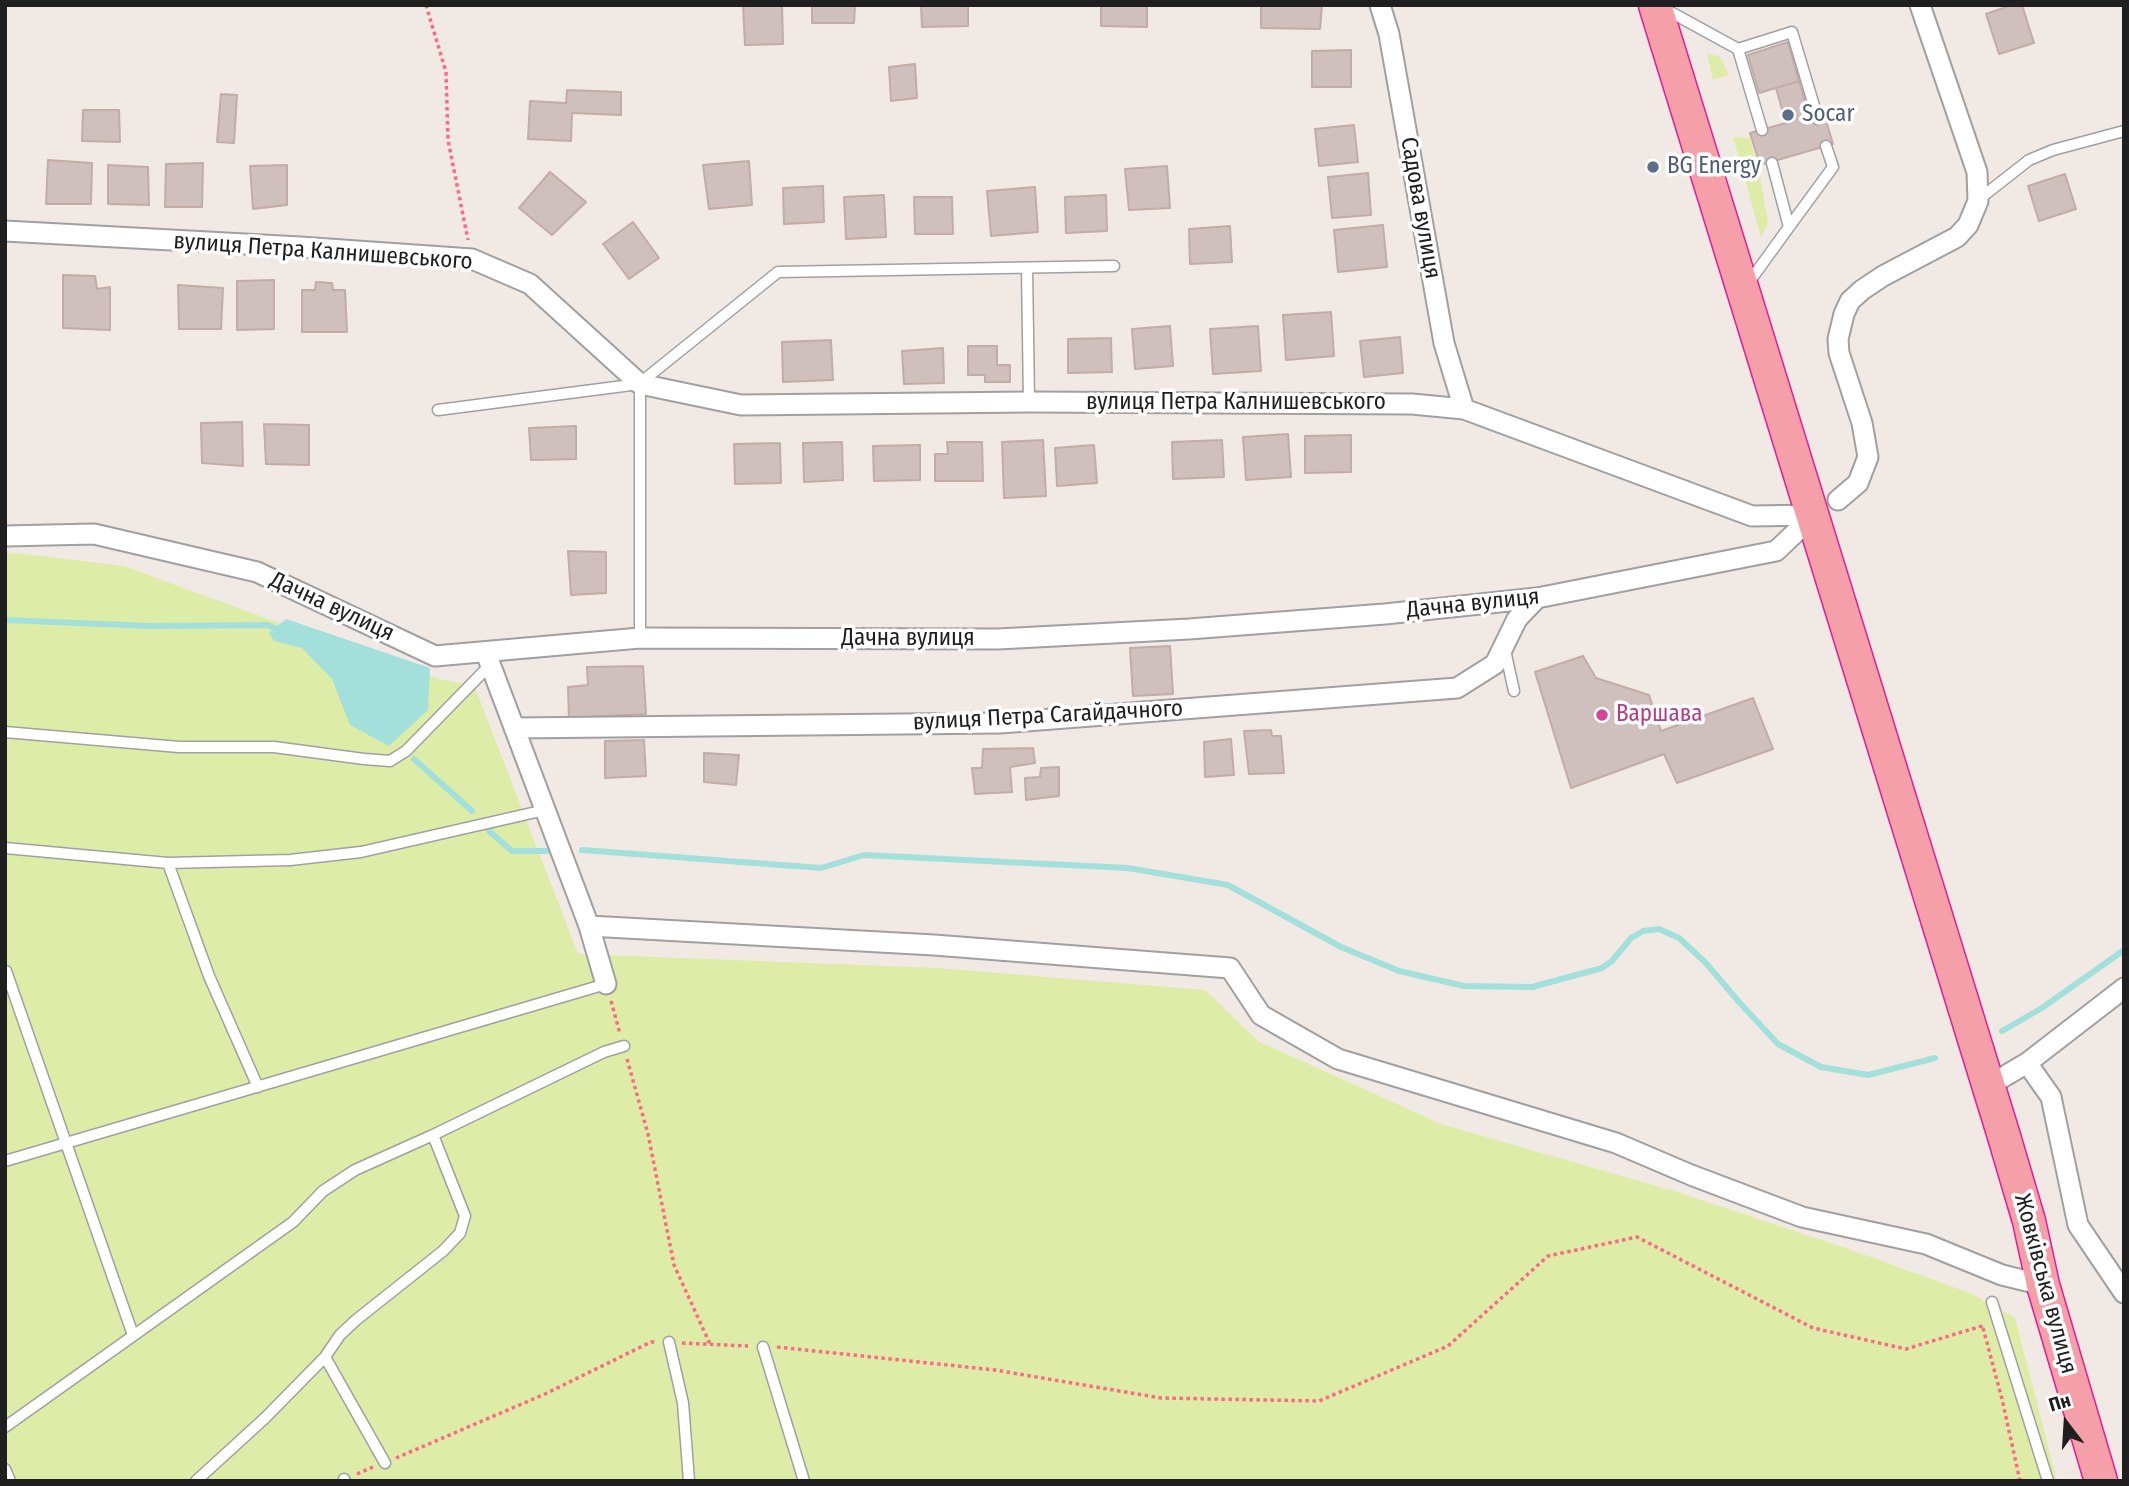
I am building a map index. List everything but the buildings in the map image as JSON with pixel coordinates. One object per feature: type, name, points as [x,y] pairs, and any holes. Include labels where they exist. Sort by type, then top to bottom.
[{"type":"highway","name":"Жовківська вулиця","points":[[1656,5],[1743,291],[1826,507],[2028,1221],[2043,1285],[2101,1481]]},
{"type":"street","name":"Садова вулиця","points":[[1380,5],[1389,34],[1444,343],[1464,409]]},
{"type":"street","points":[[1920,5],[1977,172],[1978,201]]},
{"type":"street","name":"Дачна вулиця","points":[[5,536],[94,534],[257,572],[435,656],[488,659],[640,638],[998,639],[1189,629],[1385,614],[1632,585],[1776,551],[1858,483],[1868,457],[1862,423],[1839,353],[1838,339],[1844,314],[1850,301],[1872,283],[1958,237],[1969,225],[1978,201]]},
{"type":"street","name":"вулиця Петра Калнишевського","points":[[5,231],[472,259],[530,284],[640,384],[741,405],[1029,402],[1412,404],[1464,409],[1752,516],[1826,507]]},
{"type":"street","name":"вулиця Петра Сагайдачного","points":[[514,728],[1000,723],[1457,688],[1495,664],[1517,619],[1537,598]]},
{"type":"street","points":[[488,659],[589,926],[606,984]]},
{"type":"street","points":[[589,926],[934,945],[1230,968],[1261,1015],[1338,1059],[1616,1143],[1690,1175],[1802,1217],[1926,1244],[2002,1275],[2043,1285]]},
{"type":"street","points":[[1989,1086],[2027,1063],[2124,988]]},
{"type":"street","points":[[2027,1063],[2051,1097],[2078,1225],[2124,1293]]},
{"type":"lane","points":[[1656,5],[1738,49],[1762,130]]},
{"type":"lane","points":[[1738,49],[1792,32],[1818,120]]},
{"type":"lane","points":[[1978,201],[2029,160],[2053,150],[2124,131]]},
{"type":"lane","points":[[1743,291],[1833,167],[1826,146]]},
{"type":"lane","points":[[1772,163],[1790,226]]},
{"type":"lane","points":[[438,410],[640,384],[778,272],[1114,266]]},
{"type":"lane","points":[[1027,268],[1029,402]]},
{"type":"lane","points":[[640,384],[640,638]]},
{"type":"lane","points":[[1504,646],[1514,691]]},
{"type":"lane","points":[[5,732],[179,747],[274,747],[364,760],[390,761],[406,751],[488,659]]},
{"type":"lane","points":[[5,848],[168,863],[290,860],[361,852],[545,810]]},
{"type":"lane","points":[[168,863],[209,976],[258,1087]]},
{"type":"lane","points":[[6,971],[133,1335]]},
{"type":"lane","points":[[5,1161],[606,984]]},
{"type":"lane","points":[[5,1427],[293,1222],[327,1188],[369,1163],[604,1052],[624,1046]]},
{"type":"lane","points":[[196,1481],[265,1418],[325,1357],[340,1335],[443,1251],[460,1233],[464,1223],[463,1211],[433,1135]]},
{"type":"lane","points":[[1992,1302],[2048,1481]]},
{"type":"lane","points":[[669,1342],[683,1403],[689,1481]]},
{"type":"lane","points":[[763,1347],[804,1481]]},
{"type":"lane","points":[[325,1357],[385,1463]]},
{"type":"lane","points":[[5,1469],[10,1481]]},
{"type":"path","points":[[426,5],[446,72],[448,140],[472,259]]},
{"type":"path","points":[[606,984],[648,1134],[674,1265],[710,1344]]},
{"type":"path","points":[[344,1480],[545,1394],[651,1342],[763,1347],[995,1370],[1161,1398],[1319,1401],[1448,1346],[1548,1256],[1637,1237],[1813,1328],[1906,1349],[1982,1326]]},
{"type":"path","points":[[1992,1302],[1982,1326],[2020,1481]]},
{"type":"green space","points":[[1707,53],[1720,57],[1729,75],[1713,80]]},
{"type":"green space","points":[[1733,137],[1750,138],[1760,175],[1768,223],[1761,237]]},
{"type":"green space","points":[[5,554],[124,566],[371,657],[443,680],[474,685],[578,954],[938,968],[1205,990],[1258,1041],[1441,1124],[1677,1192],[1846,1248],[1972,1294],[2015,1318],[2057,1481],[5,1481]]},
{"type":"water","points":[[286,619],[430,668],[428,710],[389,746],[350,725],[332,679],[302,648],[274,641],[269,633]]},
{"type":"waterway","points":[[5,620],[151,626],[267,625],[282,631]]},
{"type":"waterway","points":[[414,759],[472,811]]},
{"type":"waterway","points":[[489,831],[512,851],[554,851]]},
{"type":"waterway","points":[[582,850],[821,868],[864,855],[1128,868],[1228,885],[1341,947],[1399,971],[1464,986],[1532,987],[1602,968],[1612,961],[1631,938],[1643,931],[1659,929],[1679,938],[1705,962],[1778,1044],[1821,1067],[1868,1075],[1935,1058]]},
{"type":"waterway","points":[[2002,1031],[2042,1008],[2124,950]]},
{"type":"place","name":"Socar","points":[[1788,115]]},
{"type":"place","name":"BG Energy","points":[[1653,167]]},
{"type":"place","name":"Варшава","points":[[1602,715]]}]
